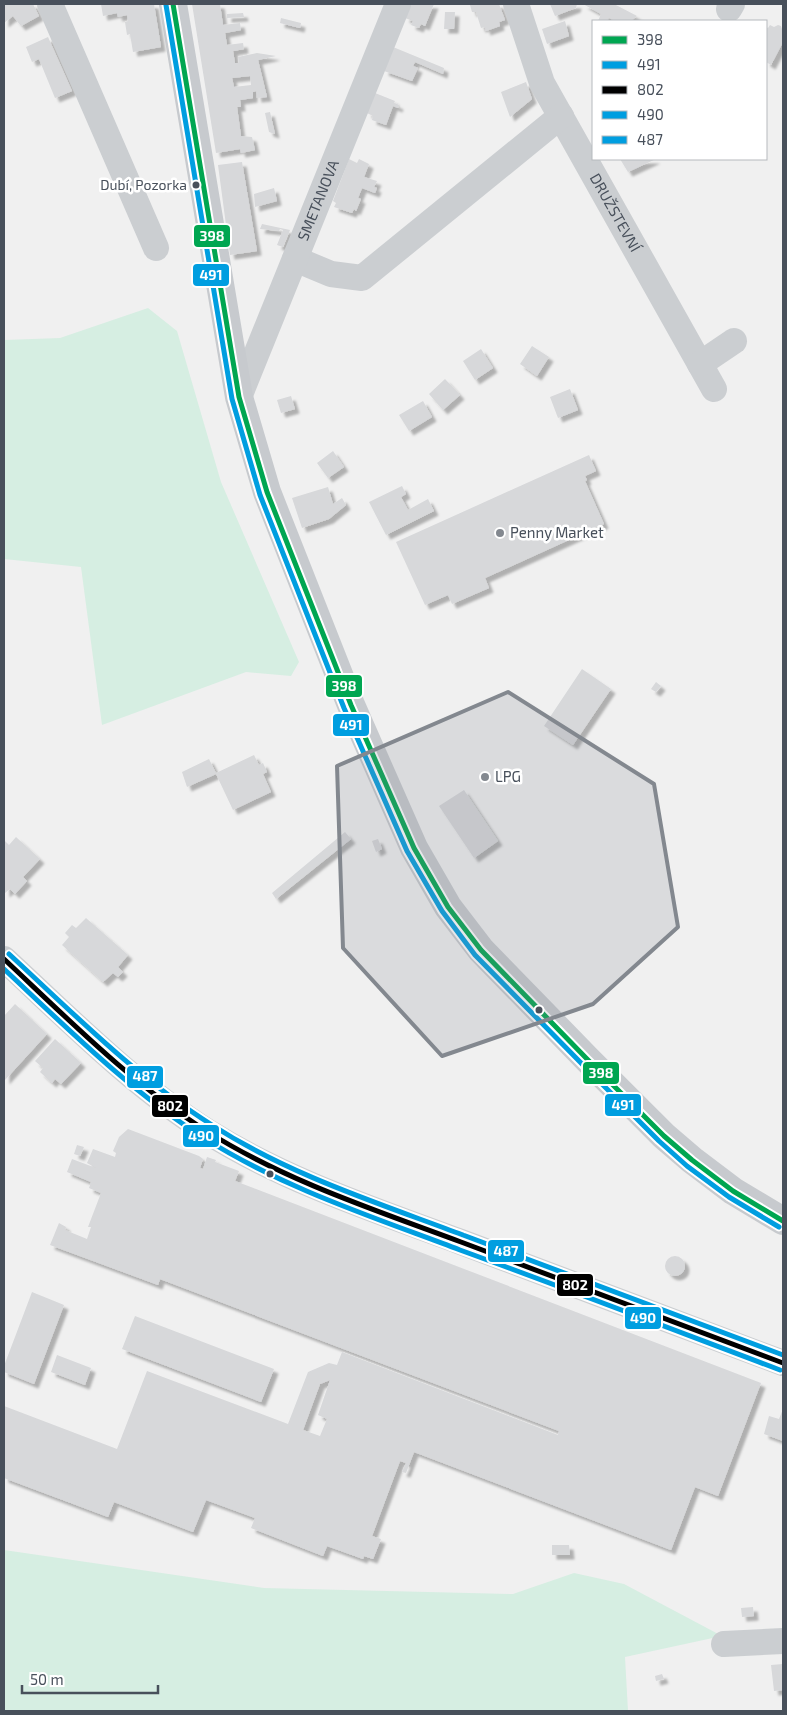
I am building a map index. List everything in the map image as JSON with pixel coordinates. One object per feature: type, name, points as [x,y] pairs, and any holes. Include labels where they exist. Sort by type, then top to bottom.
[{"type":"main road","points":[[173,4],[239,397],[267,492],[351,705],[414,848],[448,907],[503,974],[664,1136],[733,1191],[783,1221]]},
{"type":"street","points":[[50,4],[156,248]]},
{"type":"street","name":"SMETANOVA","points":[[239,397],[398,4]]},
{"type":"street","name":"DRUŽSTEVNÍ","points":[[516,4],[542,83],[714,389]]},
{"type":"street","points":[[295,259],[331,274],[362,278],[561,116]]},
{"type":"street","points":[[700,364],[734,341]]},
{"type":"street","points":[[4,959],[123,1069],[164,1102],[209,1132],[267,1165],[378,1212],[783,1363]]},
{"type":"street","points":[[724,1644],[783,1641]]},
{"type":"highlighted area","points":[[508,692],[654,784],[678,927],[593,1004],[442,1056],[343,948],[337,766]]},
{"type":"green space","points":[[148,308],[177,331],[221,482],[299,662],[291,676],[246,672],[102,725],[81,567],[4,559],[4,340],[60,338]]},
{"type":"green space","points":[[4,1550],[264,1588],[513,1594],[574,1573],[624,1584],[722,1636],[625,1657],[628,1711],[4,1711]]},
{"type":"building","points":[[4,4],[33,4],[39,16],[21,26],[13,16],[4,23]]},
{"type":"building","points":[[101,4],[154,4],[161,47],[133,52],[130,34],[127,35],[125,22],[128,21],[127,15],[118,17],[117,13],[103,16]]},
{"type":"building","points":[[192,4],[220,4],[223,25],[240,23],[241,30],[225,33],[227,45],[243,43],[244,49],[233,51],[235,63],[239,63],[238,57],[257,53],[276,56],[258,60],[267,97],[257,98],[256,91],[253,92],[253,98],[240,100],[241,107],[237,107],[241,136],[252,137],[255,150],[241,153],[240,149],[216,153]],"holes":[[[250,76],[251,85],[234,87],[232,78]]]},
{"type":"building","points":[[411,4],[434,4],[425,26],[421,24],[419,28],[411,25],[413,21],[405,18]]},
{"type":"building","points":[[499,4],[505,20],[499,22],[500,26],[486,31],[485,27],[481,28],[476,12],[472,12],[470,5]]},
{"type":"building","points":[[550,4],[577,4],[576,8],[555,16]]},
{"type":"building","points":[[583,4],[614,4],[637,16],[632,20],[613,20],[609,18],[608,20],[598,20],[601,14]]},
{"type":"building","points":[[445,12],[455,12],[454,29],[444,29]]},
{"type":"building","points":[[243,13],[244,17],[227,18],[227,14]]},
{"type":"building","points":[[281,18],[301,23],[300,28],[280,23]]},
{"type":"building","points":[[565,21],[569,36],[547,44],[542,29]]},
{"type":"building","points":[[770,25],[774,27],[778,25],[781,26],[783,32],[783,42],[771,65],[767,63],[768,28]]},
{"type":"building","points":[[48,37],[72,91],[55,98],[39,59],[32,62],[26,47]]},
{"type":"building","points":[[393,47],[444,68],[443,74],[415,62],[413,66],[418,68],[412,81],[384,71]]},
{"type":"building","points":[[526,82],[532,99],[510,117],[501,92]]},
{"type":"building","points":[[375,93],[395,101],[394,103],[399,105],[398,108],[393,106],[386,125],[372,120],[373,116],[367,113]]},
{"type":"building","points":[[270,112],[275,134],[269,132],[265,113]]},
{"type":"building","points":[[349,159],[357,163],[359,159],[369,164],[364,177],[377,181],[374,187],[377,188],[375,193],[362,188],[358,198],[361,199],[356,211],[354,209],[352,213],[334,207],[336,203],[333,201]]},
{"type":"building","points":[[621,160],[654,160],[628,172]]},
{"type":"building","points":[[242,162],[257,251],[230,255],[218,165]]},
{"type":"building","points":[[274,188],[277,201],[255,207],[254,194]]},
{"type":"building","points":[[262,224],[290,230],[283,247],[277,245],[283,230],[260,229]]},
{"type":"building","points":[[532,346],[549,357],[537,376],[520,364]]},
{"type":"building","points":[[481,349],[493,368],[475,380],[463,361]]},
{"type":"building","points":[[445,379],[460,395],[443,410],[429,394]]},
{"type":"building","points":[[570,389],[578,410],[558,418],[550,397]]},
{"type":"building","points":[[291,396],[295,409],[281,413],[277,400]]},
{"type":"building","points":[[423,401],[432,417],[409,431],[399,415]]},
{"type":"building","points":[[333,451],[344,467],[328,478],[317,463]]},
{"type":"building","name":"Penny Market","points":[[589,455],[596,471],[585,476],[587,480],[585,481],[604,524],[485,578],[489,588],[452,604],[448,595],[425,605],[396,542]]},
{"type":"building","points":[[402,486],[406,494],[401,497],[408,510],[428,499],[434,511],[386,535],[369,502]]},
{"type":"building","points":[[328,487],[333,504],[342,498],[346,505],[329,519],[302,528],[292,498]]},
{"type":"building","points":[[582,669],[611,689],[573,745],[544,726]]},
{"type":"building","points":[[656,682],[661,686],[656,692],[651,689]]},
{"type":"building","points":[[254,755],[259,765],[263,763],[267,772],[263,774],[271,792],[233,810],[216,774],[187,787],[182,772],[209,759],[216,773]]},
{"type":"building","points":[[464,790],[498,841],[474,858],[439,806]]},
{"type":"building","points":[[345,832],[351,839],[276,899],[272,893]]},
{"type":"building","points":[[16,837],[40,859],[23,877],[27,881],[15,894],[10,889],[5,893],[4,840],[9,845]]},
{"type":"building","points":[[378,839],[382,849],[376,852],[372,841]]},
{"type":"building","points":[[86,918],[128,955],[118,967],[123,972],[118,977],[113,973],[103,982],[62,945],[69,937],[65,933],[72,925],[76,928]]},
{"type":"building","points":[[15,1004],[47,1034],[5,1080],[4,1016]]},
{"type":"building","points":[[55,1039],[81,1063],[61,1084],[55,1079],[52,1083],[40,1072],[43,1068],[35,1061]]},
{"type":"building","points":[[128,1129],[199,1156],[203,1159],[200,1168],[203,1169],[207,1157],[216,1160],[215,1162],[239,1171],[235,1181],[761,1383],[718,1496],[695,1487],[671,1550],[414,1452],[406,1473],[402,1472],[406,1463],[400,1461],[372,1536],[381,1539],[373,1559],[364,1556],[363,1559],[327,1546],[323,1556],[251,1528],[255,1518],[206,1500],[193,1532],[114,1502],[108,1517],[4,1478],[4,1406],[117,1449],[147,1371],[288,1424],[308,1372],[329,1363],[337,1365],[342,1352],[558,1435],[559,1431],[160,1279],[158,1285],[50,1245],[59,1223],[66,1227],[65,1230],[87,1239],[91,1227],[88,1227],[101,1193],[89,1188],[91,1182],[67,1172],[72,1159],[96,1168],[87,1163],[93,1149],[115,1157],[116,1153],[113,1151],[119,1137]],"holes":[[[330,1380],[318,1415],[327,1419],[320,1436],[303,1430],[320,1384]]]},
{"type":"building","points":[[77,1145],[84,1147],[80,1156],[74,1154]]},
{"type":"building","points":[[675,1256],[682,1259],[685,1266],[682,1273],[675,1276],[668,1273],[665,1266],[668,1259]]},
{"type":"building","points":[[32,1292],[64,1305],[34,1384],[4,1372],[4,1366]]},
{"type":"building","points":[[135,1316],[274,1369],[261,1402],[122,1349]]},
{"type":"building","points":[[57,1355],[91,1368],[85,1385],[51,1372]]},
{"type":"building","points":[[783,1409],[783,1441],[764,1434],[769,1416],[779,1419]]},
{"type":"building","points":[[552,1545],[569,1545],[570,1555],[552,1555]]},
{"type":"building","points":[[753,1607],[754,1616],[742,1617],[741,1608]]},
{"type":"building","points":[[783,1664],[783,1690],[774,1691],[771,1665]]},
{"type":"building","points":[[662,1674],[664,1679],[656,1681],[655,1676]]},
{"type":"transit line","name":"398","points":[[173,4],[239,397],[267,492],[351,705],[414,848],[448,907],[481,950],[588,1060],[664,1136],[692,1160],[733,1191],[783,1221]]},
{"type":"transit line","name":"491","points":[[166,5],[232,399],[260,495],[344,708],[407,851],[442,911],[475,955],[583,1065],[659,1141],[687,1166],[729,1197],[779,1227]]},
{"type":"transit line","name":"487","points":[[9,954],[132,1066],[184,1107],[241,1143],[334,1187],[783,1355]]},
{"type":"transit line","name":"802","points":[[4,959],[77,1028],[153,1093],[208,1132],[268,1165],[364,1206],[783,1363]]},
{"type":"transit line","name":"490","points":[[4,969],[75,1036],[150,1100],[177,1120],[234,1156],[297,1187],[362,1213],[780,1370]]},
{"type":"place","name":"Dubí, Pozorka","points":[[196,185]]},
{"type":"place","name":"Penny Market","points":[[500,533]]},
{"type":"place","name":"LPG","points":[[485,777]]}]
